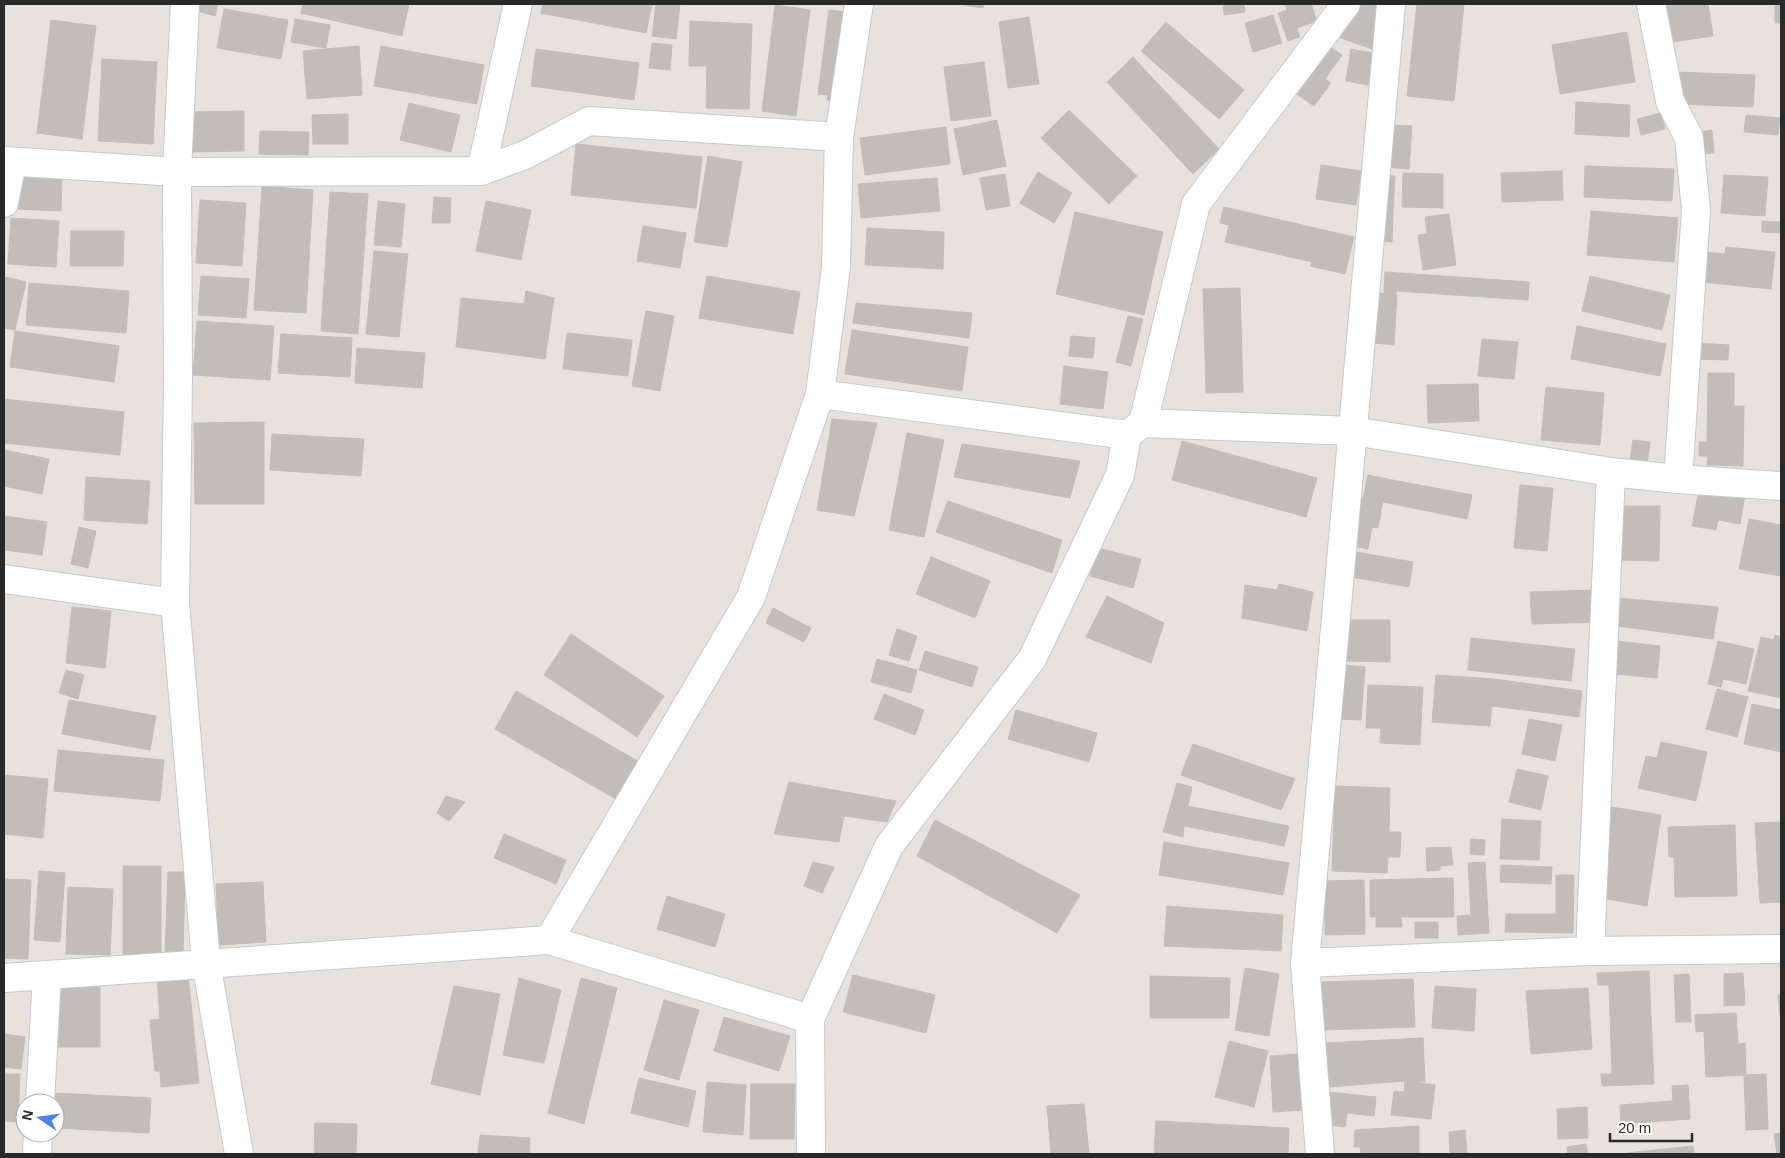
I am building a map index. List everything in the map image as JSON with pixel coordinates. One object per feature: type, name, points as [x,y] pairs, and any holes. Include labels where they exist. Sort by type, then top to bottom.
[{"type":"street","points":[[185,4],[177,172],[178,379],[175,603],[206,962],[240,1154]]},
{"type":"street","points":[[481,171],[518,4]]},
{"type":"street","points":[[549,940],[751,597],[820,394],[836,266],[839,137],[860,4]]},
{"type":"street","points":[[811,1154],[810,1019],[889,846],[1032,659],[1120,475],[1135,429],[1196,204],[1346,4]]},
{"type":"street","points":[[1320,1154],[1305,963],[1391,4]]},
{"type":"street","points":[[1651,4],[1670,101],[1689,138],[1696,210],[1678,479]]},
{"type":"street","points":[[4,203],[8,162],[177,172],[481,171],[525,155],[588,121],[839,137]]},
{"type":"street","points":[[820,394],[1135,429],[1353,432],[1611,472],[1781,486]]},
{"type":"street","points":[[1590,951],[1611,472]]},
{"type":"street","points":[[4,579],[175,603]]},
{"type":"street","points":[[4,978],[206,962],[549,940],[810,1019]]},
{"type":"street","points":[[1305,963],[1590,951],[1781,949]]},
{"type":"street","points":[[41,1093],[47,975]]},
{"type":"building","points":[[195,4],[218,4],[215,16],[194,10]]},
{"type":"building","points":[[303,4],[409,4],[402,36],[301,13]]},
{"type":"building","points":[[543,4],[652,4],[646,33],[541,13]]},
{"type":"building","points":[[656,4],[680,4],[676,39],[652,36]]},
{"type":"building","points":[[958,4],[984,4],[983,8]]},
{"type":"building","points":[[1223,4],[1244,4],[1245,12],[1224,15]]},
{"type":"building","points":[[1285,4],[1306,4],[1287,10]]},
{"type":"building","points":[[1311,4],[1317,21],[1297,28],[1300,37],[1288,41],[1278,13]]},
{"type":"building","points":[[1361,4],[1381,4],[1372,49],[1338,37]]},
{"type":"building","points":[[1417,4],[1464,4],[1454,101],[1407,96]]},
{"type":"building","points":[[1666,4],[1708,4],[1713,36],[1672,42]]},
{"type":"building","points":[[1775,4],[1781,4],[1781,23],[1775,23]]},
{"type":"building","points":[[775,5],[810,10],[796,116],[762,111]]},
{"type":"building","points":[[224,9],[288,20],[281,59],[217,48]]},
{"type":"building","points":[[829,10],[847,12],[835,101],[827,100],[828,95],[818,94]]},
{"type":"building","points":[[1273,15],[1282,43],[1253,52],[1245,23]]},
{"type":"building","points":[[1029,17],[1039,84],[1008,88],[999,22]]},
{"type":"building","points":[[295,19],[330,25],[326,48],[291,42]]},
{"type":"building","points":[[51,20],[96,26],[82,139],[37,133]]},
{"type":"building","points":[[690,21],[752,24],[749,109],[706,108],[707,66],[689,66]]},
{"type":"building","points":[[1166,22],[1244,90],[1219,119],[1141,51]]},
{"type":"building","points":[[1627,32],[1635,82],[1560,94],[1552,45]]},
{"type":"building","points":[[652,43],[672,45],[670,70],[649,68]]},
{"type":"building","points":[[1328,45],[1342,55],[1325,79],[1331,83],[1314,106],[1295,93]]},
{"type":"building","points":[[359,46],[362,95],[307,99],[303,51]]},
{"type":"building","points":[[381,46],[484,65],[477,104],[374,86]]},
{"type":"building","points":[[536,49],[639,63],[634,100],[531,86]]},
{"type":"building","points":[[1351,49],[1373,53],[1368,85],[1346,81]]},
{"type":"building","points":[[1133,57],[1219,149],[1193,174],[1107,82]]},
{"type":"building","points":[[102,59],[157,62],[153,144],[98,141]]},
{"type":"building","points":[[984,62],[991,116],[951,121],[944,67]]},
{"type":"building","points":[[1675,72],[1755,75],[1753,107],[1679,104]]},
{"type":"building","points":[[1576,102],[1630,105],[1629,137],[1575,134]]},
{"type":"building","points":[[409,103],[460,115],[451,152],[400,140]]},
{"type":"building","points":[[1069,110],[1137,176],[1109,204],[1041,138]]},
{"type":"building","points":[[244,111],[244,151],[191,152],[191,112]]},
{"type":"building","points":[[1661,113],[1665,129],[1641,135],[1637,119]]},
{"type":"building","points":[[348,114],[348,144],[313,144],[312,115]]},
{"type":"building","points":[[1746,115],[1780,118],[1778,135],[1744,132]]},
{"type":"building","points":[[997,120],[1006,166],[963,175],[954,129]]},
{"type":"building","points":[[1390,125],[1412,126],[1409,169],[1382,167]]},
{"type":"building","points":[[946,127],[950,164],[865,175],[860,138]]},
{"type":"building","points":[[1712,130],[1714,153],[1699,154],[1697,132]]},
{"type":"building","points":[[260,131],[309,132],[308,155],[259,154]]},
{"type":"building","points":[[576,144],[702,157],[696,208],[571,195]]},
{"type":"building","points":[[708,156],[742,162],[727,247],[694,242]]},
{"type":"building","points":[[1321,165],[1361,171],[1356,205],[1316,199]]},
{"type":"building","points":[[1585,166],[1674,169],[1672,201],[1584,197]]},
{"type":"building","points":[[1562,171],[1563,200],[1502,202],[1501,173]]},
{"type":"building","points":[[1038,172],[1072,193],[1054,223],[1020,203]]},
{"type":"building","points":[[1403,173],[1443,174],[1443,208],[1402,207]]},
{"type":"building","points":[[19,174],[62,175],[61,211],[17,209]]},
{"type":"building","points":[[1005,174],[1010,206],[986,210],[980,178]]},
{"type":"building","points":[[1383,175],[1395,176],[1393,210],[1381,210]]},
{"type":"building","points":[[1724,175],[1768,177],[1765,216],[1721,213]]},
{"type":"building","points":[[937,178],[940,211],[861,218],[858,184]]},
{"type":"building","points":[[262,186],[313,190],[306,313],[254,310]]},
{"type":"building","points":[[330,192],[368,194],[358,334],[321,331]]},
{"type":"building","points":[[434,197],[451,198],[450,223],[432,223]]},
{"type":"building","points":[[200,200],[246,203],[242,266],[196,263]]},
{"type":"building","points":[[378,201],[405,204],[401,247],[374,245]]},
{"type":"building","points":[[486,201],[531,210],[521,260],[476,251]]},
{"type":"building","points":[[1224,207],[1354,237],[1345,274],[1310,266],[1312,262],[1225,242],[1229,225],[1220,223]]},
{"type":"building","points":[[1381,210],[1393,210],[1392,242],[1380,241]]},
{"type":"building","points":[[1591,211],[1678,218],[1674,262],[1587,255]]},
{"type":"building","points":[[1075,212],[1163,232],[1144,315],[1056,294]]},
{"type":"building","points":[[1449,214],[1456,265],[1423,270],[1418,235],[1427,234],[1425,217]]},
{"type":"building","points":[[11,218],[59,221],[56,267],[8,264]]},
{"type":"building","points":[[1762,221],[1781,222],[1781,233],[1762,232]]},
{"type":"building","points":[[643,226],[686,233],[680,268],[637,261]]},
{"type":"building","points":[[867,228],[944,232],[943,269],[865,265]]},
{"type":"building","points":[[71,231],[124,231],[123,266],[70,266]]},
{"type":"building","points":[[1726,247],[1775,252],[1771,289],[1702,282],[1705,252],[1725,254]]},
{"type":"building","points":[[374,251],[408,254],[399,337],[366,334]]},
{"type":"building","points":[[1385,272],[1529,282],[1528,300],[1396,291],[1396,295],[1384,294]]},
{"type":"building","points":[[201,276],[249,279],[246,318],[198,315]]},
{"type":"building","points":[[707,276],[800,292],[793,334],[699,318]]},
{"type":"building","points":[[1590,276],[1670,295],[1662,330],[1582,311]]},
{"type":"building","points":[[6,277],[26,282],[15,330],[4,328],[4,287]]},
{"type":"building","points":[[29,283],[129,291],[126,333],[26,325]]},
{"type":"building","points":[[1240,288],[1243,392],[1206,393],[1203,289]]},
{"type":"building","points":[[526,291],[554,298],[545,359],[456,347],[461,298],[524,304]]},
{"type":"building","points":[[1378,293],[1397,295],[1394,345],[1375,343]]},
{"type":"building","points":[[856,303],[972,313],[969,338],[853,323]]},
{"type":"building","points":[[646,311],[674,316],[660,391],[632,386]]},
{"type":"building","points":[[1128,316],[1143,319],[1131,366],[1116,362]]},
{"type":"building","points":[[197,321],[274,326],[270,380],[193,375]]},
{"type":"building","points":[[1577,326],[1666,344],[1660,376],[1571,359]]},
{"type":"building","points":[[852,330],[968,347],[962,391],[845,374]]},
{"type":"building","points":[[15,331],[119,346],[114,382],[10,367]]},
{"type":"building","points":[[567,333],[632,340],[628,376],[563,369]]},
{"type":"building","points":[[281,334],[352,338],[350,377],[278,373]]},
{"type":"building","points":[[1071,336],[1095,338],[1093,358],[1069,356]]},
{"type":"building","points":[[1482,339],[1518,342],[1514,379],[1478,376]]},
{"type":"building","points":[[1698,343],[1729,345],[1728,360],[1697,359]]},
{"type":"building","points":[[357,348],[425,353],[422,388],[355,383]]},
{"type":"building","points":[[1064,366],[1108,372],[1103,409],[1060,404]]},
{"type":"building","points":[[1708,373],[1734,373],[1734,406],[1744,406],[1743,466],[1707,465],[1708,456],[1699,456],[1699,442],[1707,442]]},
{"type":"building","points":[[1478,384],[1479,421],[1428,423],[1427,385]]},
{"type":"building","points":[[1546,387],[1604,393],[1600,445],[1541,440]]},
{"type":"building","points":[[4,399],[124,412],[120,455],[4,443]]},
{"type":"building","points":[[832,419],[877,423],[854,516],[817,510]]},
{"type":"building","points":[[264,422],[264,504],[195,504],[194,423]]},
{"type":"building","points":[[907,433],[944,440],[924,537],[889,530]]},
{"type":"building","points":[[272,434],[364,439],[361,476],[270,470]]},
{"type":"building","points":[[1633,440],[1650,442],[1647,464],[1630,461]]},
{"type":"building","points":[[1182,441],[1317,478],[1306,517],[1172,480]]},
{"type":"building","points":[[962,444],[1080,461],[1070,498],[954,477]]},
{"type":"building","points":[[4,450],[49,459],[42,494],[4,486]]},
{"type":"building","points":[[1368,475],[1387,479],[1378,528],[1372,527],[1368,549],[1348,545],[1357,498],[1363,499]]},
{"type":"building","points":[[86,477],[150,481],[147,524],[84,520]]},
{"type":"building","points":[[1387,479],[1472,495],[1467,519],[1383,502]]},
{"type":"building","points":[[1701,481],[1746,489],[1740,524],[1718,520],[1716,530],[1692,526]]},
{"type":"building","points":[[1520,485],[1553,488],[1547,551],[1514,548]]},
{"type":"building","points":[[948,501],[1062,540],[1052,573],[936,532]]},
{"type":"building","points":[[1620,506],[1660,506],[1659,561],[1619,560]]},
{"type":"building","points":[[4,516],[47,522],[42,555],[4,550]]},
{"type":"building","points":[[1749,519],[1781,525],[1781,576],[1739,569]]},
{"type":"building","points":[[79,527],[96,531],[88,568],[71,564]]},
{"type":"building","points":[[1098,548],[1141,559],[1133,588],[1090,576]]},
{"type":"building","points":[[1356,552],[1413,562],[1409,587],[1351,577]]},
{"type":"building","points":[[931,557],[990,581],[975,618],[916,594]]},
{"type":"building","points":[[1279,584],[1313,592],[1307,631],[1242,618],[1245,585],[1277,590]]},
{"type":"building","points":[[1597,590],[1598,622],[1532,624],[1530,592]]},
{"type":"building","points":[[1107,596],[1164,623],[1151,663],[1086,637]]},
{"type":"building","points":[[1607,597],[1718,607],[1713,639],[1603,624]]},
{"type":"building","points":[[72,607],[111,611],[105,668],[66,663]]},
{"type":"building","points":[[773,608],[811,628],[804,642],[766,623]]},
{"type":"building","points":[[1347,620],[1390,620],[1390,662],[1346,661]]},
{"type":"building","points":[[897,629],[917,636],[909,661],[889,655]]},
{"type":"building","points":[[571,634],[664,696],[637,737],[544,675]]},
{"type":"building","points":[[1775,635],[1781,637],[1781,698],[1748,691],[1761,637],[1774,640]]},
{"type":"building","points":[[1471,638],[1575,649],[1571,681],[1468,670]]},
{"type":"building","points":[[1608,640],[1660,646],[1657,678],[1606,673]]},
{"type":"building","points":[[1718,641],[1754,649],[1746,684],[1723,679],[1721,687],[1708,684]]},
{"type":"building","points":[[925,651],[978,667],[972,687],[919,670]]},
{"type":"building","points":[[877,659],[917,670],[911,693],[871,682]]},
{"type":"building","points":[[1344,665],[1365,667],[1361,720],[1340,719]]},
{"type":"building","points":[[66,670],[84,675],[78,699],[59,693]]},
{"type":"building","points":[[1436,675],[1494,679],[1490,726],[1432,722]]},
{"type":"building","points":[[1494,679],[1582,691],[1579,717],[1492,706]]},
{"type":"building","points":[[1368,685],[1423,687],[1420,745],[1380,743],[1381,728],[1366,728]]},
{"type":"building","points":[[1717,689],[1748,697],[1737,737],[1706,729]]},
{"type":"building","points":[[516,691],[641,763],[619,801],[495,729]]},
{"type":"building","points":[[884,694],[924,710],[915,735],[874,719]]},
{"type":"building","points":[[69,700],[156,716],[150,750],[62,734]]},
{"type":"building","points":[[1752,704],[1781,710],[1781,752],[1744,744]]},
{"type":"building","points":[[1016,710],[1097,733],[1089,762],[1008,739]]},
{"type":"building","points":[[1529,719],[1562,725],[1555,761],[1522,754]]},
{"type":"building","points":[[1661,742],[1707,752],[1696,801],[1638,788],[1646,756],[1657,758]]},
{"type":"building","points":[[1193,744],[1295,779],[1281,810],[1181,775]]},
{"type":"building","points":[[58,750],[164,760],[160,801],[54,791]]},
{"type":"building","points":[[1517,769],[1548,776],[1541,810],[1509,802]]},
{"type":"building","points":[[4,775],[48,779],[43,838],[4,834]]},
{"type":"building","points":[[789,782],[896,801],[887,822],[844,816],[839,842],[774,834]]},
{"type":"building","points":[[1177,783],[1192,787],[1188,806],[1289,826],[1284,846],[1184,826],[1183,837],[1163,832]]},
{"type":"building","points":[[1335,786],[1390,788],[1389,832],[1401,832],[1400,857],[1388,857],[1387,873],[1332,871]]},
{"type":"building","points":[[446,796],[465,802],[449,821],[437,813]]},
{"type":"building","points":[[1605,806],[1661,815],[1647,906],[1590,896]]},
{"type":"building","points":[[1502,819],[1541,821],[1539,860],[1500,859]]},
{"type":"building","points":[[935,820],[1080,895],[1057,933],[917,856]]},
{"type":"building","points":[[1781,822],[1781,902],[1760,903],[1755,823]]},
{"type":"building","points":[[1735,825],[1737,896],[1675,897],[1674,857],[1669,857],[1668,827]]},
{"type":"building","points":[[504,834],[566,860],[556,884],[494,858]]},
{"type":"building","points":[[1471,839],[1485,840],[1484,855],[1470,854]]},
{"type":"building","points":[[1164,842],[1289,863],[1283,895],[1159,875]]},
{"type":"building","points":[[1451,847],[1453,865],[1440,866],[1440,870],[1427,871],[1426,848]]},
{"type":"building","points":[[813,862],[834,867],[822,893],[804,886]]},
{"type":"building","points":[[1485,862],[1489,933],[1458,935],[1457,916],[1471,915],[1468,863]]},
{"type":"building","points":[[1501,865],[1552,867],[1551,884],[1500,882]]},
{"type":"building","points":[[123,866],[161,866],[161,955],[123,955]]},
{"type":"building","points":[[39,871],[65,873],[60,942],[34,940]]},
{"type":"building","points":[[168,872],[185,872],[183,957],[165,956]]},
{"type":"building","points":[[1556,875],[1574,875],[1573,933],[1505,932],[1506,914],[1556,914]]},
{"type":"building","points":[[1453,878],[1454,917],[1401,917],[1402,927],[1376,927],[1376,917],[1370,917],[1370,880]]},
{"type":"building","points":[[4,879],[31,880],[28,959],[4,958]]},
{"type":"building","points":[[1364,880],[1365,924],[1325,925],[1324,881]]},
{"type":"building","points":[[263,882],[266,942],[219,945],[216,884]]},
{"type":"building","points":[[68,887],[113,889],[110,955],[66,954]]},
{"type":"building","points":[[667,896],[725,914],[715,947],[657,929]]},
{"type":"building","points":[[1167,906],[1283,915],[1281,951],[1164,946]]},
{"type":"building","points":[[1415,922],[1438,922],[1438,938],[1415,938]]},
{"type":"building","points":[[1365,924],[1365,934],[1325,935],[1325,925]]},
{"type":"building","points":[[1245,968],[1279,974],[1269,1036],[1235,1030]]},
{"type":"building","points":[[1649,971],[1654,1084],[1602,1086],[1601,1074],[1612,1074],[1609,985],[1598,985],[1597,973]]},
{"type":"building","points":[[1743,973],[1745,1005],[1724,1006],[1724,974]]},
{"type":"building","points":[[188,974],[199,1083],[161,1087],[160,1071],[155,1071],[150,1020],[160,1019],[157,977]]},
{"type":"building","points":[[1689,974],[1691,1022],[1676,1022],[1674,975]]},
{"type":"building","points":[[853,975],[935,995],[926,1033],[843,1012]]},
{"type":"building","points":[[1150,976],[1230,978],[1229,1018],[1150,1018]]},
{"type":"building","points":[[519,978],[561,990],[544,1063],[503,1055]]},
{"type":"building","points":[[581,978],[617,988],[584,1124],[548,1113]]},
{"type":"building","points":[[1413,979],[1415,1027],[1323,1030],[1322,982]]},
{"type":"building","points":[[56,984],[100,984],[100,1047],[56,1047]]},
{"type":"building","points":[[454,986],[500,994],[480,1095],[431,1084]]},
{"type":"building","points":[[1435,986],[1476,989],[1474,1031],[1432,1028]]},
{"type":"building","points":[[1588,988],[1592,1049],[1531,1054],[1526,991]]},
{"type":"building","points":[[1778,995],[1781,995],[1781,1015],[1780,1015]]},
{"type":"building","points":[[664,1000],[699,1010],[679,1080],[644,1070]]},
{"type":"building","points":[[1736,1013],[1738,1044],[1745,1043],[1746,1075],[1706,1077],[1704,1031],[1696,1032],[1695,1015]]},
{"type":"building","points":[[724,1017],[790,1036],[779,1071],[714,1051]]},
{"type":"building","points":[[4,1034],[25,1037],[21,1069],[4,1067]]},
{"type":"building","points":[[1423,1038],[1425,1082],[1405,1081],[1329,1087],[1326,1043]]},
{"type":"building","points":[[1229,1041],[1268,1051],[1254,1107],[1215,1097]]},
{"type":"building","points":[[1298,1054],[1302,1110],[1273,1112],[1270,1056]]},
{"type":"building","points":[[4,1074],[20,1074],[19,1093],[15,1093],[15,1122],[4,1121]]},
{"type":"building","points":[[1766,1074],[1768,1129],[1746,1130],[1744,1075]]},
{"type":"building","points":[[639,1078],[696,1091],[688,1127],[631,1113]]},
{"type":"building","points":[[1405,1081],[1435,1085],[1431,1119],[1391,1115],[1394,1091],[1404,1092]]},
{"type":"building","points":[[707,1082],[746,1085],[743,1135],[703,1132]]},
{"type":"building","points":[[751,1084],[795,1084],[794,1139],[750,1139]]},
{"type":"building","points":[[1688,1085],[1690,1119],[1635,1123],[1636,1126],[1621,1128],[1620,1105],[1673,1101],[1672,1086]]},
{"type":"building","points":[[1329,1092],[1376,1097],[1374,1116],[1347,1113],[1345,1127],[1330,1125],[1332,1111],[1327,1111]]},
{"type":"building","points":[[65,1094],[151,1098],[149,1133],[65,1129]]},
{"type":"building","points":[[1084,1104],[1089,1154],[1051,1154],[1047,1106]]},
{"type":"building","points":[[1587,1107],[1588,1138],[1558,1139],[1557,1109]]},
{"type":"building","points":[[1156,1121],[1289,1128],[1288,1154],[1154,1154]]},
{"type":"building","points":[[315,1123],[357,1124],[356,1154],[314,1154]]},
{"type":"building","points":[[1419,1126],[1419,1154],[1361,1154],[1360,1147],[1354,1147],[1355,1130]]},
{"type":"building","points":[[1465,1130],[1467,1154],[1450,1154],[1449,1132]]},
{"type":"building","points":[[1781,1133],[1781,1154],[1777,1154],[1774,1134]]},
{"type":"building","points":[[480,1135],[530,1138],[529,1154],[478,1154]]},
{"type":"building","points":[[1586,1144],[1588,1154],[1568,1154],[1567,1147]]},
{"type":"building","points":[[1693,1146],[1694,1154],[1618,1154]]}]
